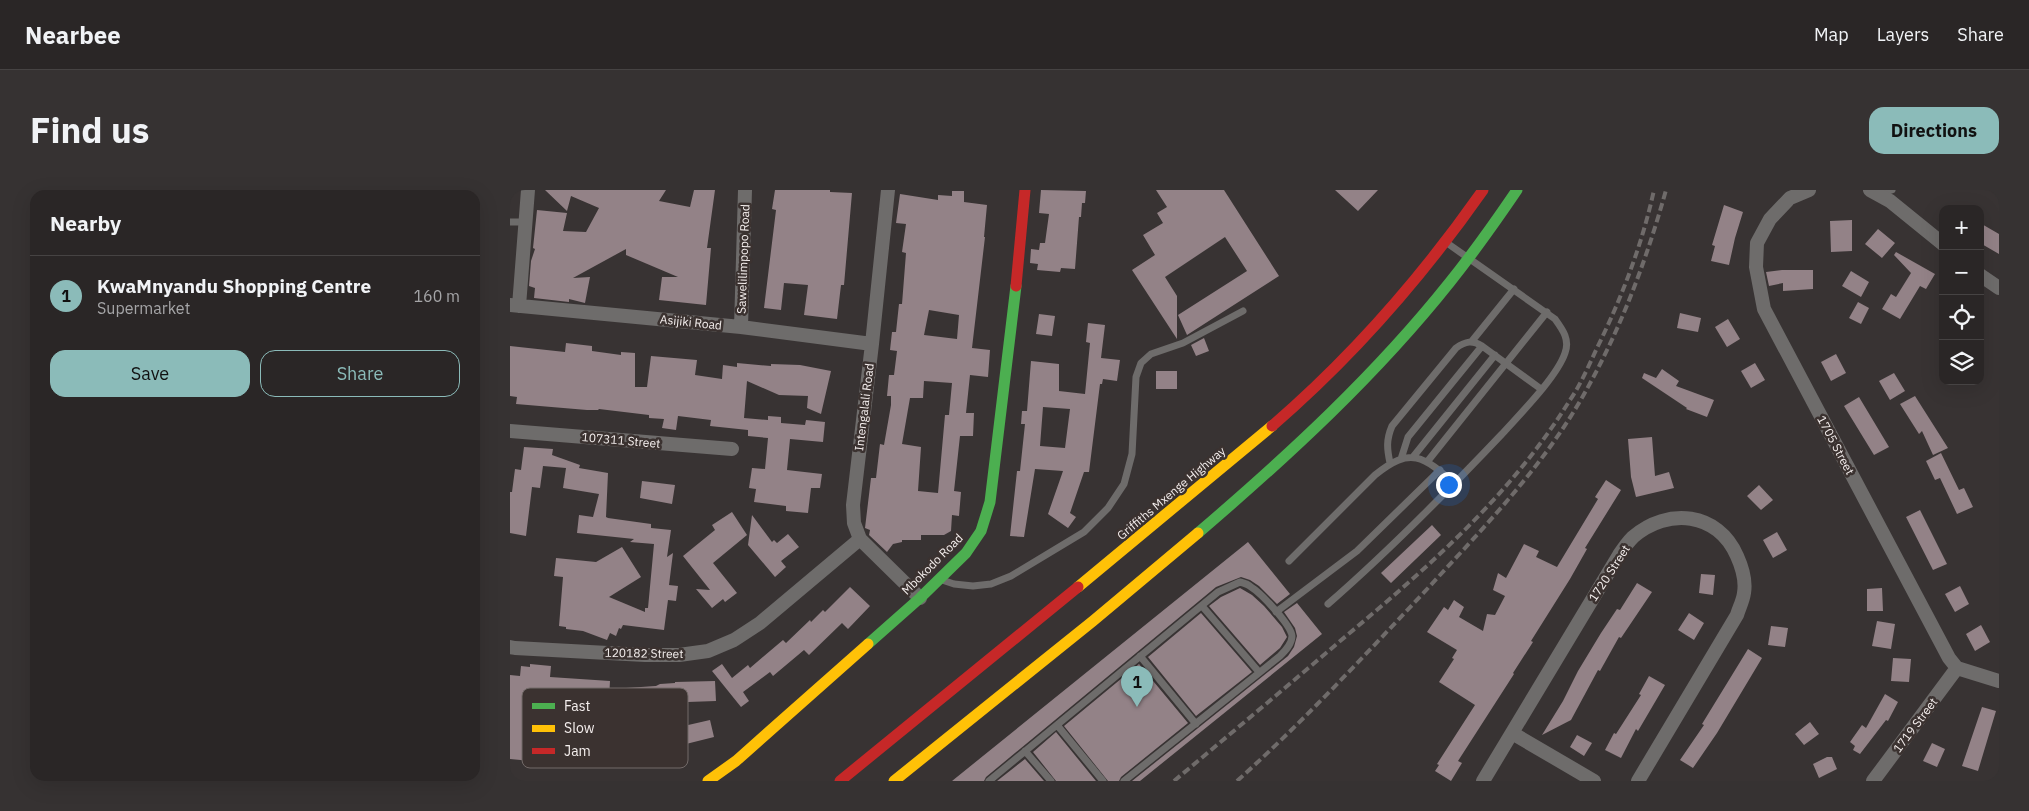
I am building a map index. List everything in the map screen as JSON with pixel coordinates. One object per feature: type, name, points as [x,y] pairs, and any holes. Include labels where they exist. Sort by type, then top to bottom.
[{"type":"street","points":[[514,305],[526,222],[528,190]]},
{"type":"street","name":"Sawelilimpopo Road","points":[[741,327],[746,190]]},
{"type":"street","name":"Intengalali Road","points":[[860,540],[854,523],[852,505],[872,344],[888,190]]},
{"type":"street","name":"Mbokodo Road","points":[[708,781],[736,761],[920,598],[966,553],[981,531],[990,502],[1010,342],[1025,190]]},
{"type":"street","name":"Griffiths Mxenge Highway","points":[[840,781],[1202,485],[1302,399],[1361,342],[1447,242],[1482,190]]},
{"type":"street","points":[[894,781],[1130,592],[1281,461],[1355,390],[1401,341],[1469,258],[1517,190]]},
{"type":"street","name":"1705 Street","points":[[1809,190],[1790,198],[1770,219],[1757,243],[1756,267],[1764,309],[1936,636],[1957,668]]},
{"type":"street","points":[[1874,192],[1890,201],[1939,241]]},
{"type":"street","points":[[1984,278],[1999,288]]},
{"type":"street","name":"Asijiki Road","points":[[514,305],[741,327],[872,344]]},
{"type":"street","name":"107311 Street","points":[[510,431],[732,449]]},
{"type":"street","name":"1720 Street","points":[[1483,781],[1619,555],[1632,538],[1652,524],[1678,517],[1700,520],[1719,529],[1733,546],[1742,568],[1744,592],[1737,615],[1638,781]]},
{"type":"street","points":[[860,540],[920,598]]},
{"type":"street","name":"120182 Street","points":[[510,647],[645,655],[679,655],[708,651],[734,640],[760,623],[860,540]]},
{"type":"street","points":[[1957,668],[1999,680]]},
{"type":"street","name":"1719 Street","points":[[1873,781],[1957,668]]},
{"type":"street","points":[[1512,733],[1594,781]]},
{"type":"lane","points":[[1874,192],[1892,190]]},
{"type":"lane","points":[[510,222],[526,222]]},
{"type":"lane","points":[[1328,604],[1366,571],[1455,484],[1526,408],[1565,354],[1567,341],[1564,330],[1555,319],[1447,242]]},
{"type":"lane","points":[[1472,341],[1514,289]]},
{"type":"lane","points":[[939,579],[954,584],[973,586],[992,584],[1019,571],[1084,532],[1108,508],[1124,484],[1132,454],[1136,377],[1141,363],[1151,354],[1183,343],[1243,311]]},
{"type":"lane","points":[[1427,462],[1547,312]]},
{"type":"lane","points":[[1390,463],[1387,438],[1392,426],[1456,348],[1466,342],[1472,341],[1495,354],[1541,389]]},
{"type":"lane","points":[[1401,459],[1408,436],[1482,346]]},
{"type":"lane","points":[[1413,457],[1495,354]]},
{"type":"lane","points":[[1289,561],[1375,475],[1390,463],[1413,457],[1427,462],[1440,470],[1455,484]]},
{"type":"lane","points":[[1276,612],[1357,552],[1440,470]]},
{"type":"lane","points":[[992,780],[1218,592],[1240,582],[1251,586],[1290,630],[1292,638],[1289,646],[1280,656],[1124,781]]},
{"type":"lane","points":[[1202,606],[1259,672]]},
{"type":"lane","points":[[1140,656],[1196,724]]},
{"type":"lane","points":[[1057,725],[1103,781]]},
{"type":"lane","points":[[1025,751],[1051,781]]},
{"type":"building","points":[[545,190],[666,190],[659,201],[690,207],[694,190],[715,190],[707,248],[711,248],[706,305],[659,300],[662,277],[678,277],[626,255],[626,249],[573,278],[590,277],[585,303],[569,299],[569,302],[534,298],[535,288],[529,286],[531,261],[535,249],[533,248],[537,210],[567,213],[563,231],[586,232],[599,208],[571,196],[567,211]]},
{"type":"building","points":[[775,190],[830,190],[830,192],[852,193],[844,285],[841,285],[837,319],[804,315],[808,285],[784,283],[781,310],[764,308],[776,210],[772,209]]},
{"type":"building","points":[[1041,190],[1086,191],[1085,203],[1082,203],[1081,217],[1079,217],[1075,269],[1061,268],[1060,272],[1037,270],[1038,264],[1030,263],[1031,249],[1039,250],[1040,243],[1045,243],[1049,214],[1039,213]]},
{"type":"building","points":[[1156,190],[1224,190],[1279,276],[1187,335],[1178,315],[1247,271],[1225,237],[1165,277],[1177,296],[1177,339],[1132,270],[1155,255],[1143,235],[1163,223],[1157,213],[1167,207]]},
{"type":"building","points":[[1335,190],[1378,190],[1358,211]]},
{"type":"building","points":[[952,191],[964,191],[964,202],[987,205],[972,348],[990,350],[988,377],[970,375],[966,413],[974,413],[973,436],[960,436],[954,491],[961,492],[959,516],[952,515],[951,531],[944,535],[921,535],[921,540],[902,540],[902,542],[893,544],[887,552],[869,535],[870,530],[865,528],[871,478],[876,478],[880,444],[884,445],[891,405],[891,396],[887,396],[889,375],[894,375],[897,351],[890,350],[892,332],[896,332],[899,304],[902,304],[906,253],[902,252],[906,224],[896,223],[900,194],[938,200],[938,195],[952,196]],"holes":[[[929,310],[959,315],[957,339],[924,335]],[[924,381],[952,383],[949,415],[945,415],[938,493],[918,491],[921,447],[902,444],[910,398],[923,398]]]},
{"type":"building","points":[[1724,205],[1743,212],[1729,265],[1711,261],[1715,246],[1712,245]]},
{"type":"building","points":[[1852,220],[1852,251],[1831,252],[1830,221]]},
{"type":"building","points":[[1984,225],[1999,234],[1999,254],[1984,245]]},
{"type":"building","points":[[1878,229],[1895,243],[1882,258],[1865,244]]},
{"type":"building","points":[[1896,252],[1935,274],[1926,289],[1920,286],[1900,319],[1882,309],[1891,294],[1896,297],[1911,273],[1894,255]]},
{"type":"building","points":[[1813,270],[1813,289],[1783,291],[1783,283],[1769,286],[1766,272]]},
{"type":"building","points":[[1851,271],[1869,282],[1861,297],[1842,286]]},
{"type":"building","points":[[1858,302],[1869,308],[1861,324],[1849,318]]},
{"type":"building","points":[[1680,313],[1701,318],[1698,332],[1677,328]]},
{"type":"building","points":[[1039,314],[1055,316],[1052,336],[1036,334]]},
{"type":"building","points":[[1728,319],[1740,339],[1727,347],[1715,327]]},
{"type":"building","points":[[1088,323],[1105,325],[1101,358],[1120,360],[1117,381],[1103,379],[1102,384],[1100,384],[1089,472],[1084,472],[1070,513],[1076,517],[1068,528],[1048,514],[1063,471],[1035,469],[1024,537],[1010,536],[1017,471],[1020,471],[1025,424],[1021,424],[1022,411],[1027,411],[1031,361],[1059,364],[1059,391],[1085,394],[1090,343],[1086,342]],"holes":[[[1043,407],[1070,409],[1065,448],[1040,446]]]},
{"type":"building","points":[[1204,338],[1209,351],[1196,356],[1191,345]]},
{"type":"building","points":[[566,343],[592,346],[592,351],[621,355],[621,352],[635,353],[635,387],[647,387],[651,356],[697,360],[695,375],[722,379],[723,365],[737,367],[737,363],[771,366],[771,364],[800,365],[831,371],[821,414],[807,408],[808,396],[779,395],[747,381],[744,418],[768,420],[768,416],[781,417],[781,423],[805,425],[806,420],[825,422],[823,442],[790,439],[787,470],[822,474],[820,488],[811,488],[808,513],[786,511],[786,506],[754,502],[756,489],[749,488],[752,468],[765,469],[768,438],[748,436],[748,430],[710,426],[711,420],[678,416],[676,430],[662,428],[664,419],[649,418],[649,415],[599,409],[587,410],[516,404],[517,397],[510,396],[510,346],[565,352]]},
{"type":"building","points":[[1836,354],[1846,373],[1831,381],[1821,362]]},
{"type":"building","points":[[1755,363],[1765,380],[1751,388],[1741,371]]},
{"type":"building","points":[[1662,369],[1679,381],[1676,386],[1714,400],[1707,417],[1686,409],[1642,378],[1644,373],[1656,378]]},
{"type":"building","points":[[1156,371],[1177,371],[1177,389],[1156,389]]},
{"type":"building","points":[[1894,373],[1905,391],[1890,400],[1879,381]]},
{"type":"building","points":[[1915,396],[1948,448],[1933,455],[1922,431],[1919,434],[1900,404]]},
{"type":"building","points":[[1859,397],[1889,447],[1874,455],[1844,406]]},
{"type":"building","points":[[1652,437],[1655,476],[1669,472],[1674,488],[1636,497],[1631,477],[1628,439]]},
{"type":"building","points":[[524,447],[553,449],[552,455],[580,465],[579,468],[608,473],[606,517],[651,524],[651,528],[671,530],[667,557],[673,553],[669,585],[678,586],[676,601],[668,600],[664,630],[623,625],[621,629],[619,628],[616,636],[610,633],[607,640],[583,631],[566,629],[566,627],[559,626],[563,577],[554,576],[556,558],[596,562],[622,547],[641,577],[609,597],[645,612],[645,608],[648,608],[654,544],[630,542],[634,539],[577,533],[579,515],[593,517],[599,494],[563,488],[566,468],[543,466],[540,488],[532,487],[526,536],[510,533],[510,492],[512,492],[515,469],[521,470]]},
{"type":"building","points":[[1941,453],[1959,490],[1964,488],[1973,507],[1957,514],[1940,478],[1935,480],[1926,461]]},
{"type":"building","points":[[1606,480],[1621,490],[1585,548],[1587,549],[1531,641],[1533,642],[1514,674],[1458,761],[1462,763],[1451,781],[1435,771],[1439,765],[1437,764],[1475,705],[1439,682],[1454,659],[1452,658],[1457,650],[1427,632],[1444,607],[1448,610],[1454,600],[1464,607],[1459,617],[1483,631],[1487,614],[1495,615],[1505,596],[1493,590],[1498,573],[1506,578],[1524,544],[1539,551],[1536,557],[1557,567],[1598,499],[1595,497]]},
{"type":"building","points":[[642,481],[675,485],[672,504],[640,498]]},
{"type":"building","points":[[1759,485],[1773,500],[1761,510],[1747,496]]},
{"type":"building","points":[[1920,510],[1947,564],[1933,570],[1906,517]]},
{"type":"building","points":[[732,512],[747,535],[713,563],[737,593],[725,602],[723,599],[712,608],[696,589],[710,590],[683,556],[715,530],[712,525]]},
{"type":"building","points":[[752,515],[772,542],[774,540],[777,543],[788,534],[799,547],[781,561],[786,567],[775,577],[748,545]]},
{"type":"building","points":[[1432,525],[1441,535],[1391,583],[1381,573]]},
{"type":"building","points":[[1777,532],[1787,550],[1773,558],[1763,540]]},
{"type":"building","points":[[1248,542],[1290,594],[1277,604],[1259,586],[1241,577],[1216,587],[986,777],[984,781],[952,781]]},
{"type":"building","points":[[1701,574],[1715,575],[1713,595],[1699,593]]},
{"type":"building","points":[[1637,583],[1652,592],[1621,638],[1619,637],[1600,671],[1598,670],[1571,720],[1542,735],[1601,633],[1617,609],[1620,610]]},
{"type":"building","points":[[1960,586],[1969,604],[1955,612],[1945,594]]},
{"type":"building","points":[[850,587],[870,606],[848,629],[842,623],[809,655],[804,650],[773,676],[770,672],[743,692],[749,701],[741,707],[712,671],[722,664],[732,678],[748,665],[750,668],[783,640],[786,643],[823,610],[825,612]]},
{"type":"building","points":[[1240,588],[1252,595],[1264,606],[1282,627],[1287,637],[1280,648],[1260,665],[1209,606],[1221,597]]},
{"type":"building","points":[[1882,588],[1883,611],[1867,611],[1867,589]]},
{"type":"building","points":[[1297,603],[1322,634],[1140,781],[1132,781],[1288,656],[1294,647],[1297,636],[1295,628],[1284,612]]},
{"type":"building","points":[[1201,613],[1252,672],[1196,716],[1148,657]]},
{"type":"building","points":[[1689,613],[1704,623],[1694,640],[1678,630]]},
{"type":"building","points":[[1877,621],[1895,624],[1891,649],[1872,646]]},
{"type":"building","points":[[1981,625],[1990,642],[1975,651],[1966,634]]},
{"type":"building","points":[[1771,626],[1788,628],[1785,647],[1768,645]]},
{"type":"building","points":[[1748,649],[1762,658],[1717,733],[1693,768],[1680,760],[1704,725],[1702,724]]},
{"type":"building","points":[[1893,658],[1911,659],[1909,682],[1891,681]]},
{"type":"building","points":[[530,664],[551,666],[550,677],[610,681],[610,688],[522,688],[522,760],[510,759],[510,675],[520,676],[521,666],[530,667]]},
{"type":"building","points":[[1139,664],[1188,723],[1121,777],[1119,781],[1108,781],[1064,726]]},
{"type":"building","points":[[1649,676],[1665,685],[1638,731],[1636,729],[1621,758],[1605,750],[1614,733],[1616,734],[1641,695],[1639,694]]},
{"type":"building","points":[[715,681],[716,701],[688,702],[688,688],[626,688],[656,686],[675,682]]},
{"type":"building","points":[[1885,694],[1898,702],[1888,721],[1886,720],[1860,754],[1853,750],[1855,746],[1850,742],[1862,725],[1866,728]]},
{"type":"building","points":[[1982,707],[1996,711],[1978,771],[1962,766]]},
{"type":"building","points":[[710,720],[714,737],[688,744],[688,725]]},
{"type":"building","points":[[1810,722],[1819,734],[1804,745],[1795,734]]},
{"type":"building","points":[[1056,732],[1096,781],[1056,781],[1033,752]]},
{"type":"building","points":[[1577,735],[1592,743],[1584,756],[1570,747]]},
{"type":"building","points":[[1932,743],[1945,749],[1937,767],[1923,761]]},
{"type":"building","points":[[1827,757],[1832,757],[1837,769],[1819,778],[1813,764]]},
{"type":"building","points":[[1025,759],[1044,781],[997,781]]},
{"type":"railway","points":[[1174,781],[1403,587],[1464,530],[1520,469],[1546,436],[1578,388],[1588,368],[1615,310],[1630,270],[1644,231],[1654,190]]},
{"type":"railway","points":[[1237,781],[1311,710],[1429,587],[1511,496],[1549,448],[1583,396],[1609,347],[1641,270],[1666,190]]},
{"type":"traffic: fast","points":[[1198,533],[1330,414],[1392,350],[1459,271],[1517,190]]},
{"type":"traffic: fast","points":[[868,644],[920,598],[966,553],[981,531],[990,502],[1016,286]]},
{"type":"traffic: slow","points":[[1078,587],[1272,426]]},
{"type":"traffic: slow","points":[[894,781],[1093,621],[1198,533]]},
{"type":"traffic: slow","points":[[708,781],[736,761],[868,644]]},
{"type":"traffic: jam","points":[[1016,286],[1025,190]]},
{"type":"traffic: jam","points":[[1272,426],[1302,400],[1385,315],[1436,254],[1483,190]]},
{"type":"traffic: jam","points":[[840,781],[1078,587]]},
{"type":"place","name":"KwaMnyandu Shopping Centre","points":[[1137,707]]}]
